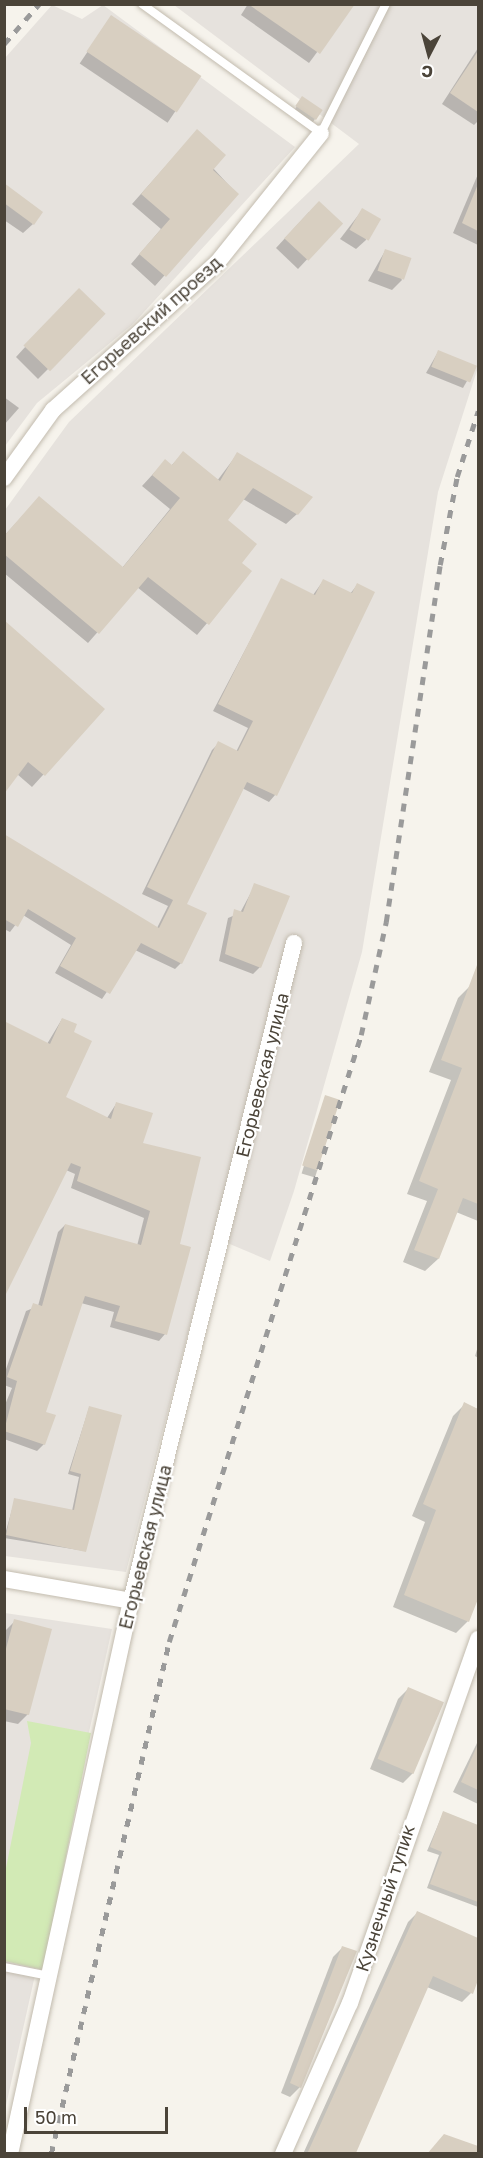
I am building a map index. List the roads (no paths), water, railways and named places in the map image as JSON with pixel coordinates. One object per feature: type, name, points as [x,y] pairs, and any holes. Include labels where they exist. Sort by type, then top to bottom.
[{"type":"street","name":"Егорьевский проезд","points":[[4,478],[53,410],[217,263],[321,133]]},
{"type":"street","name":"Егорьевская улица","points":[[10,2154],[131,1601],[294,943]]},
{"type":"street","points":[[4,1579],[131,1601]]},
{"type":"street","name":"Кузнечный тупик","points":[[283,2154],[350,2003],[478,1639]]},
{"type":"lane","points":[[142,4],[321,133],[386,4]]},
{"type":"lane","points":[[4,1967],[49,1976]]},
{"type":"railway","points":[[4,44],[39,4]]},
{"type":"railway","points":[[51,2154],[169,1642],[361,1035],[386,922],[440,565],[457,477],[478,411]]}]
